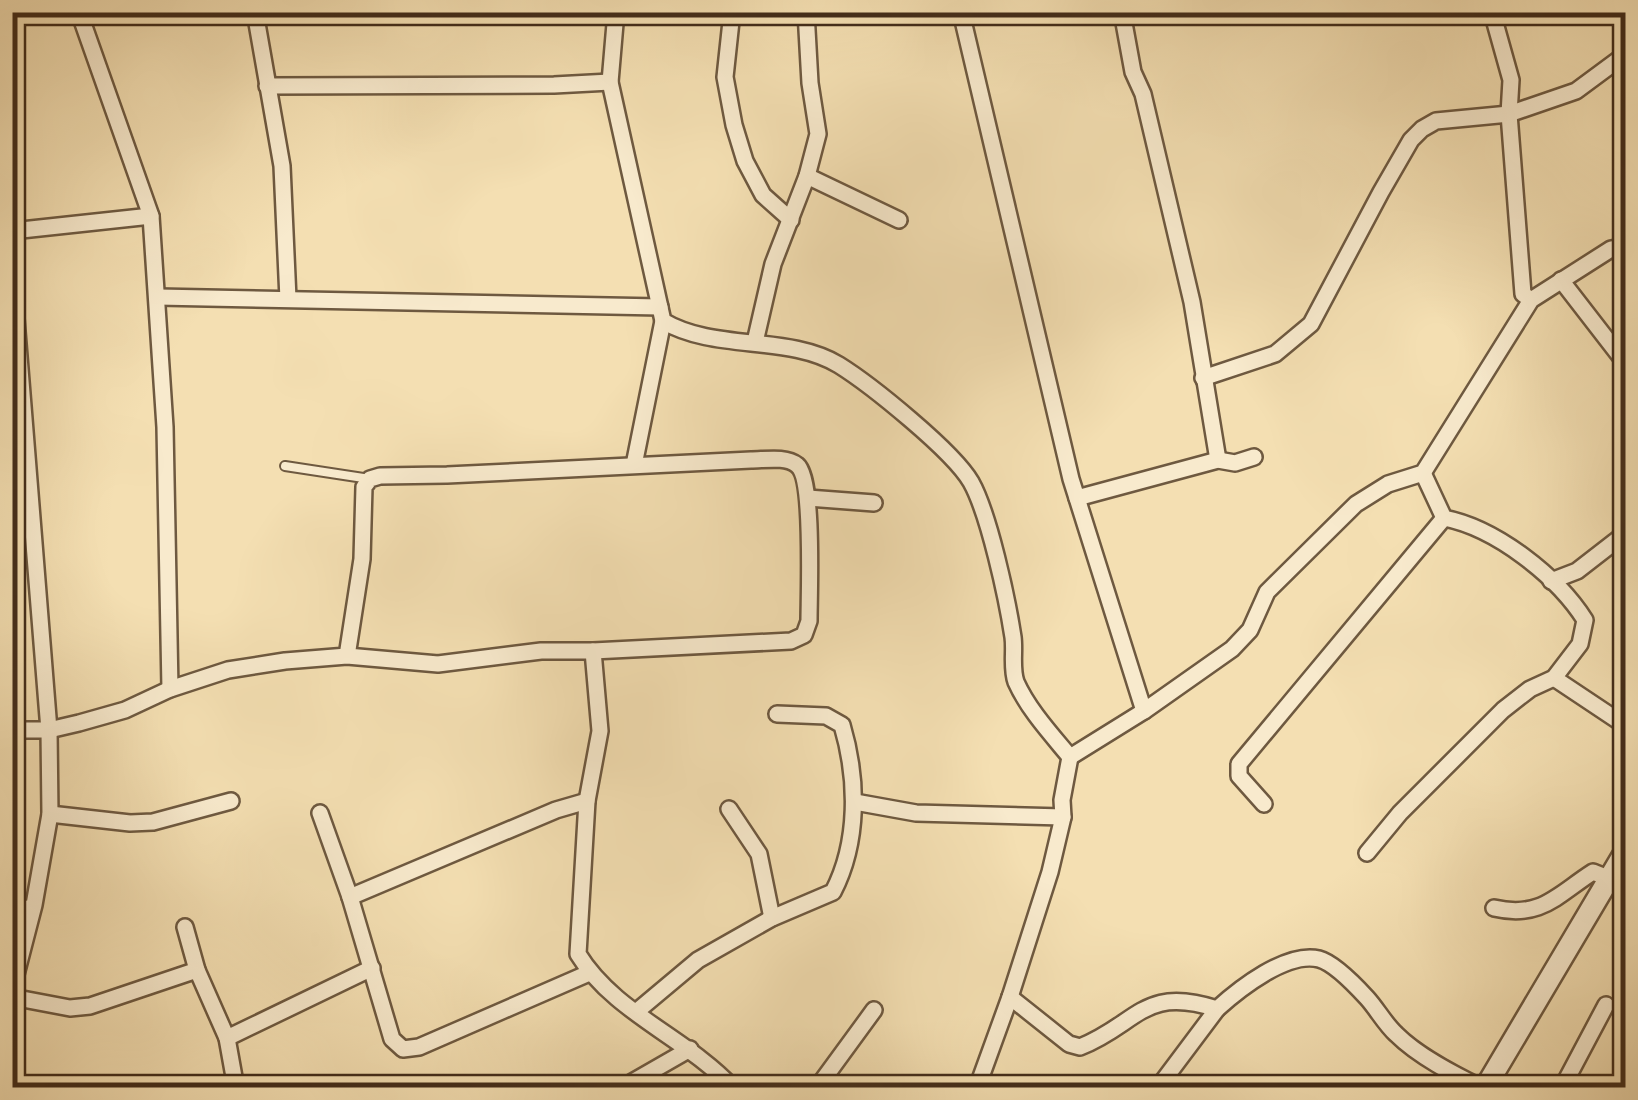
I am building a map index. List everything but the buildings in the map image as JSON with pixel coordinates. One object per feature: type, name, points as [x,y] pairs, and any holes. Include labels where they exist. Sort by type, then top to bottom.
[{"type":"street","points":[[79,12],[151,216],[165,427],[170,689]]},
{"type":"street","points":[[255,12],[282,166],[288,299]]},
{"type":"street","points":[[616,12],[610,82],[662,314],[634,465]]},
{"type":"street","points":[[732,12],[726,77],[734,125],[745,161],[763,195],[791,220]]},
{"type":"street","points":[[754,342],[773,264],[807,176],[818,134],[810,84],[806,12]]},
{"type":"street","points":[[961,12],[1077,498],[1144,710]]},
{"type":"street","points":[[1122,12],[1133,72],[1142,94],[1192,302],[1218,460]]},
{"type":"street","points":[[1492,12],[1511,80],[1509,114],[1524,294],[1532,300]]},
{"type":"street","points":[[1203,378],[1275,354],[1311,324],[1381,192],[1411,140],[1422,129],[1436,120],[1509,114],[1576,91],[1626,54]]},
{"type":"street","points":[[267,86],[610,82]]},
{"type":"street","points":[[807,176],[899,220]]},
{"type":"street","points":[[12,231],[151,216]]},
{"type":"street","points":[[976,1088],[1050,872],[1063,817],[1070,757],[1232,649],[1250,630],[1268,592],[1356,504],[1388,484],[1423,472],[1532,300],[1611,249],[1626,246]]},
{"type":"street","points":[[12,269],[50,730],[50,814],[34,905],[12,994],[70,1008],[90,1006],[197,970]]},
{"type":"street","points":[[1561,280],[1626,364]]},
{"type":"street","points":[[158,297],[662,314],[680,331],[706,338],[754,342],[836,362],[946,451],[970,480],[985,516],[1013,638],[1014,678],[1070,757]]},
{"type":"street","points":[[1077,498],[1218,460],[1235,463],[1254,457]]},
{"type":"street","points":[[12,730],[50,730],[125,710],[170,689],[228,670],[285,661],[347,656],[438,664],[541,650],[791,641],[804,635],[810,621],[808,498],[803,473],[796,464],[783,460],[370,479],[364,487],[362,559],[347,656]]},
{"type":"street","points":[[1423,472],[1444,518]]},
{"type":"street","points":[[808,498],[874,504]]},
{"type":"street","points":[[1367,853],[1400,813],[1503,710],[1530,689],[1554,678],[1580,644],[1585,620],[1575,604],[1508,545],[1464,522],[1444,518]]},
{"type":"street","points":[[1264,804],[1239,776],[1239,764],[1444,518]]},
{"type":"street","points":[[1551,582],[1577,571],[1626,533]]},
{"type":"street","points":[[1575,604],[1577,571]]},
{"type":"street","points":[[592,651],[600,731],[587,801],[578,954],[589,972],[636,1012],[690,1049],[733,1088]]},
{"type":"street","points":[[1554,678],[1626,726]]},
{"type":"street","points":[[636,1012],[698,960],[772,918],[833,892],[842,876],[855,802],[851,755],[842,725],[826,716],[777,714]]},
{"type":"street","points":[[50,814],[153,822],[231,801]]},
{"type":"street","points":[[350,897],[556,810],[587,801]]},
{"type":"street","points":[[855,802],[916,813],[1063,817]]},
{"type":"street","points":[[728,809],[758,854],[772,918]]},
{"type":"street","points":[[320,813],[350,897],[392,1039],[404,1049],[418,1047],[589,972]]},
{"type":"street","points":[[1157,1086],[1217,1009],[1246,983],[1291,962],[1310,958],[1324,960],[1364,995],[1396,1035],[1460,1078],[1484,1088],[1626,850]]},
{"type":"street","points":[[1494,908],[1517,913],[1559,896],[1593,872],[1608,878]]},
{"type":"street","points":[[186,927],[197,970],[227,1038],[236,1088]]},
{"type":"street","points":[[227,1038],[372,968]]},
{"type":"street","points":[[1010,997],[1069,1044],[1080,1047],[1149,1004],[1192,1002],[1217,1009]]},
{"type":"street","points":[[1562,1088],[1606,1005]]},
{"type":"street","points":[[817,1088],[874,1010]]},
{"type":"street","points":[[622,1088],[690,1049]]},
{"type":"lane","points":[[285,466],[370,479]]},
{"type":"lane","points":[[12,904],[34,905]]}]
